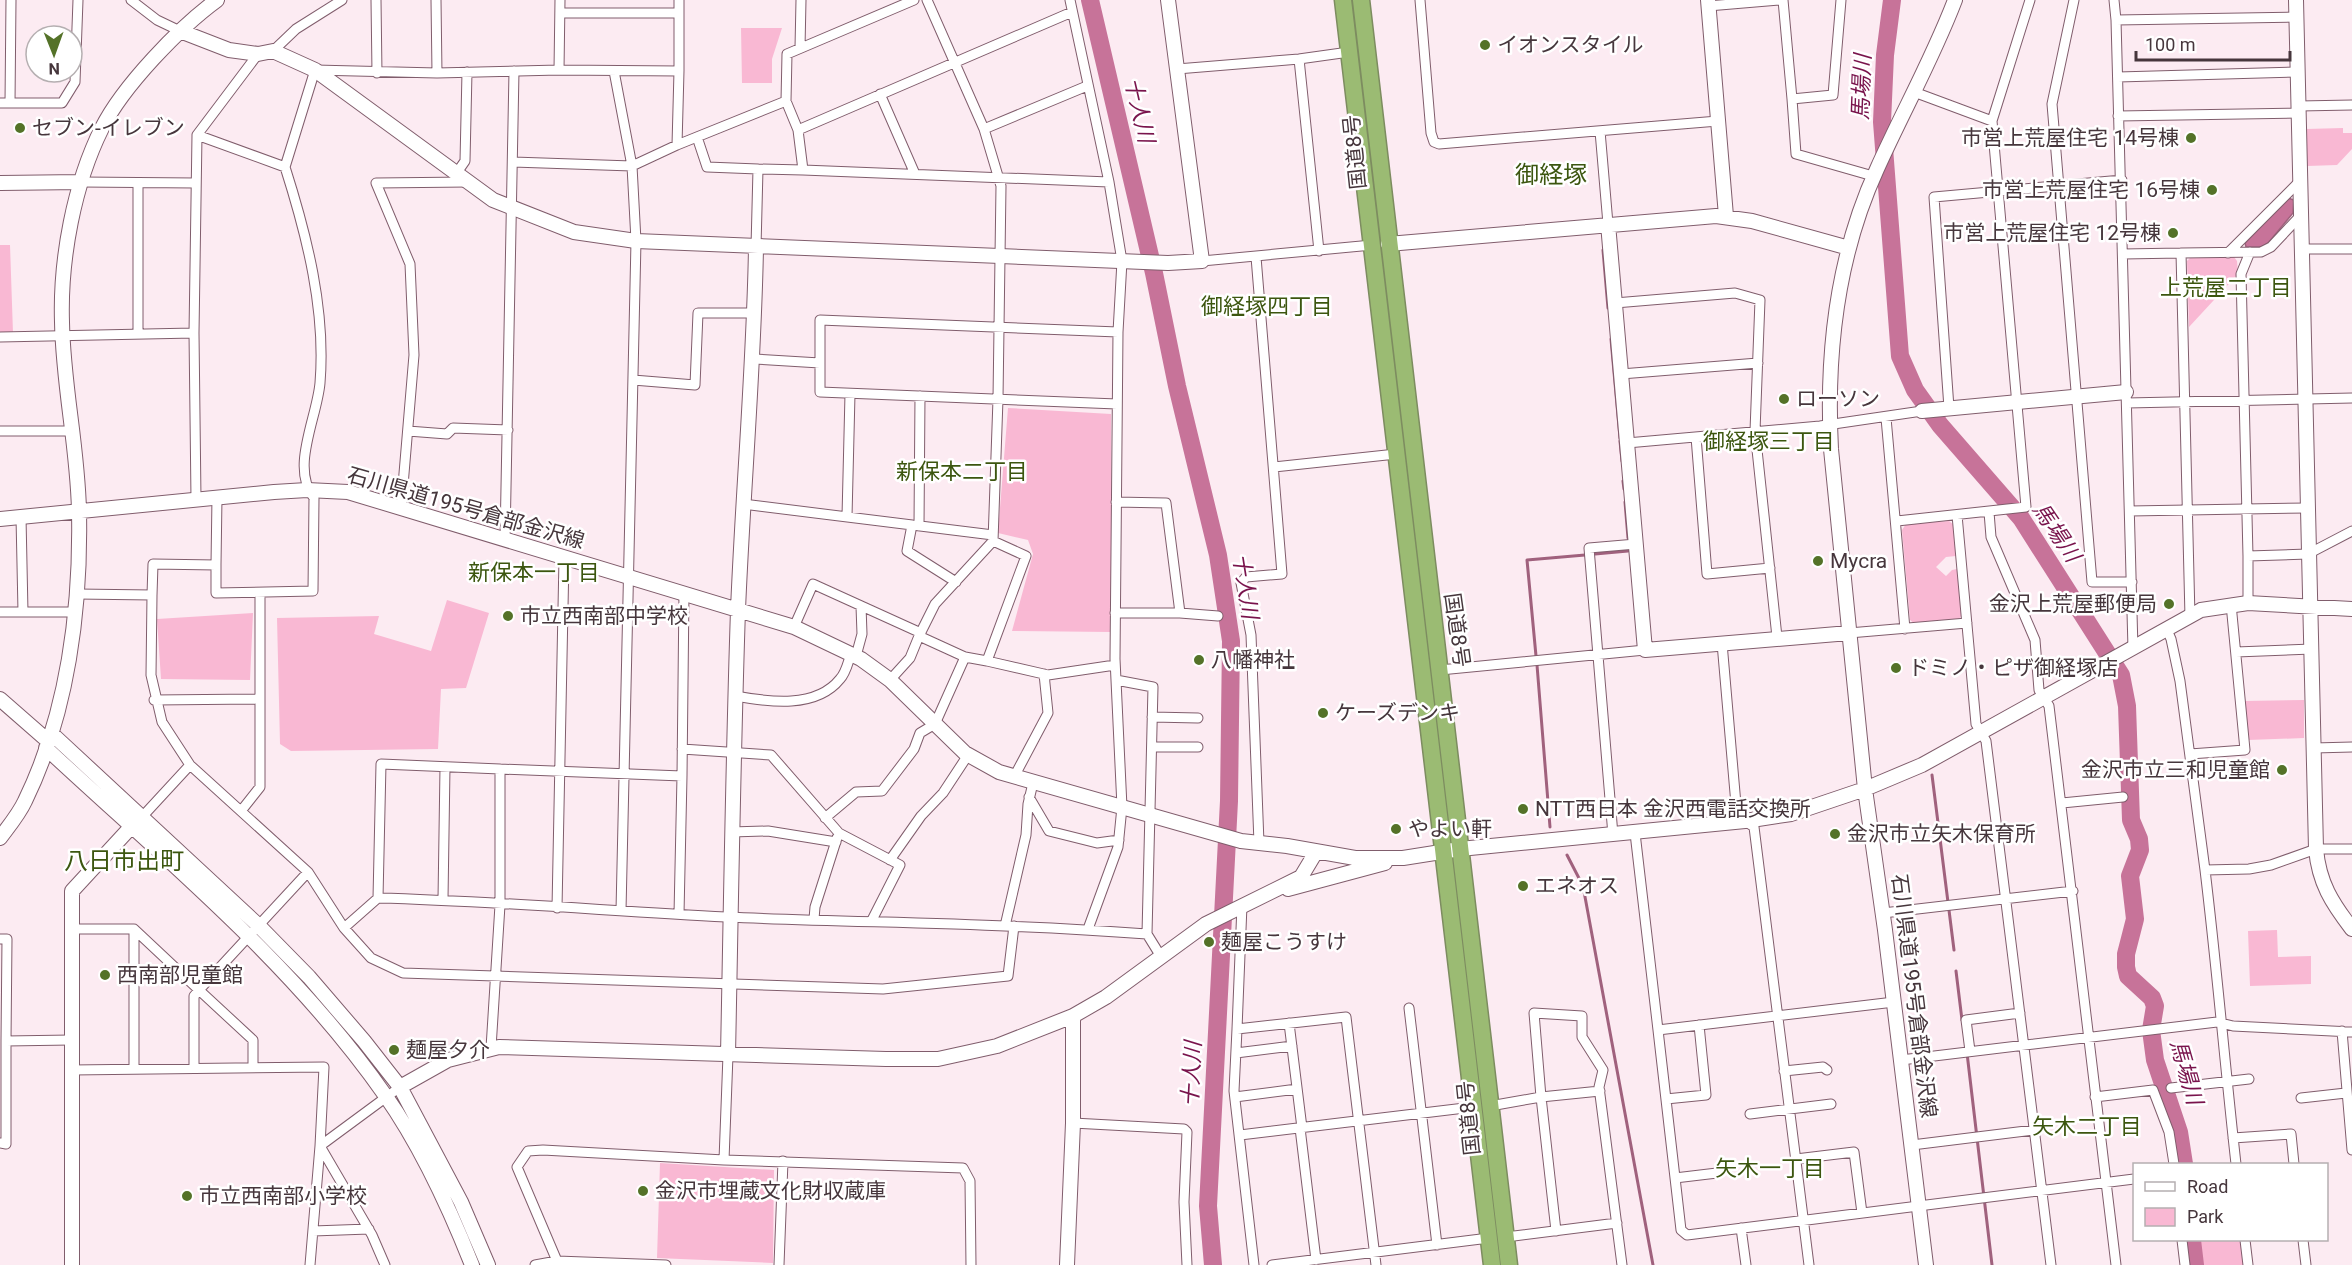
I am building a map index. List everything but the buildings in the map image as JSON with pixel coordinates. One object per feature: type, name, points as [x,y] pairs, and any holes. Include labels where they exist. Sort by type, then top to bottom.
[{"type":"highway","name":"国道8号","points":[[1343,0],[1440,670],[1452,850]]},
{"type":"highway","name":"国道8号","points":[[1361,0],[1396,454],[1452,850],[1482,1107],[1492,1265]]},
{"type":"highway","name":"国道8号","points":[[1482,1107],[1509,1265]]},
{"type":"street","points":[[11,0],[5,103],[62,103],[75,82],[78,0]]},
{"type":"street","points":[[132,0],[157,20],[180,31],[229,50],[258,54],[273,51],[296,29],[342,0]]},
{"type":"street","points":[[0,838],[25,801],[48,741],[75,612],[79,512],[62,335],[63,296],[71,221],[81,182],[104,125],[167,44],[218,0]]},
{"type":"street","points":[[376,0],[377,73]]},
{"type":"street","points":[[436,0],[437,73]]},
{"type":"street","points":[[559,70],[560,0]]},
{"type":"street","points":[[677,145],[679,0]]},
{"type":"street","points":[[800,48],[801,0]]},
{"type":"street","points":[[803,170],[798,130],[786,101],[787,54],[914,0]]},
{"type":"street","points":[[890,680],[910,658],[935,604],[993,538],[1001,256],[998,176],[984,129],[927,0]]},
{"type":"street","points":[[1070,0],[1109,182],[1122,261],[1118,332],[1115,613],[1115,665],[1122,807],[1119,840],[1088,929]]},
{"type":"street","points":[[1168,0],[1202,261]]},
{"type":"street","points":[[1420,0],[1431,133],[1434,142],[1445,145],[1718,122]]},
{"type":"street","points":[[1726,216],[1708,3],[1781,0],[1796,154],[1876,171]]},
{"type":"street","points":[[1792,99],[1833,95],[1840,0]]},
{"type":"street","name":"石川県道195号倉部金沢線","points":[[1926,1265],[1883,913],[1865,789],[1830,425],[1833,337],[1849,248],[1876,171],[1955,0]]},
{"type":"street","points":[[1897,521],[2026,507],[1992,122],[2030,0]]},
{"type":"street","points":[[2074,0],[2052,104],[2092,582],[2132,582]]},
{"type":"street","points":[[2114,0],[2122,180],[2133,649]]},
{"type":"street","points":[[2296,0],[2316,849],[2318,870],[2326,894],[2352,929]]},
{"type":"street","points":[[798,130],[1072,12]]},
{"type":"street","points":[[560,14],[679,13]]},
{"type":"street","points":[[2116,20],[2296,17]]},
{"type":"street","points":[[273,51],[315,70],[493,200],[574,232],[636,241],[1168,263],[1608,224],[1726,216],[1849,248]]},
{"type":"street","points":[[1177,69],[1299,59],[1349,52]]},
{"type":"street","points":[[196,499],[194,333],[197,135],[258,54]]},
{"type":"street","points":[[1299,59],[1318,251]]},
{"type":"street","points":[[315,70],[377,73],[679,71]]},
{"type":"street","points":[[217,497],[216,593],[313,591],[314,498],[307,490],[304,465],[320,386],[322,340],[317,294],[285,167],[315,70]]},
{"type":"street","points":[[506,540],[514,208],[514,71]]},
{"type":"street","points":[[614,71],[632,165],[636,241],[621,911]]},
{"type":"street","points":[[462,178],[465,161],[467,72]]},
{"type":"street","points":[[2118,77],[2298,72]]},
{"type":"street","points":[[984,129],[1087,86]]},
{"type":"street","points":[[1914,92],[1992,122]]},
{"type":"street","points":[[880,94],[915,174]]},
{"type":"street","points":[[513,162],[632,165],[786,101]]},
{"type":"street","points":[[2118,116],[2299,110],[2352,105]]},
{"type":"street","points":[[1600,131],[1646,650]]},
{"type":"street","points":[[197,135],[285,167]]},
{"type":"street","points":[[697,137],[707,167],[998,176],[1109,182]]},
{"type":"street","points":[[724,1160],[728,1055],[728,917],[738,608],[754,359],[758,169]]},
{"type":"street","points":[[401,509],[414,355],[410,264],[376,183],[462,178]]},
{"type":"street","points":[[1943,409],[1934,197],[2122,180]]},
{"type":"street","points":[[2228,253],[2301,180]]},
{"type":"street","points":[[0,183],[195,183]]},
{"type":"street","points":[[138,183],[138,334]]},
{"type":"street","points":[[2123,255],[2261,252],[2271,247],[2301,215]]},
{"type":"street","points":[[2302,249],[2352,249]]},
{"type":"street","points":[[2248,603],[2241,274],[2250,252]]},
{"type":"street","points":[[2181,253],[2190,616]]},
{"type":"street","points":[[1256,256],[1282,574],[1246,577],[1241,583],[1251,635],[1258,843],[1355,858],[1403,858]]},
{"type":"street","points":[[1615,303],[1735,293],[1760,300],[1755,431],[1777,638]]},
{"type":"street","points":[[633,380],[694,385],[698,312],[755,313]]},
{"type":"street","points":[[1117,404],[820,392],[820,320],[1118,332]]},
{"type":"street","points":[[0,337],[194,333]]},
{"type":"street","points":[[754,359],[820,363]]},
{"type":"street","points":[[1620,374],[1758,363]]},
{"type":"street","points":[[847,517],[850,394]]},
{"type":"street","points":[[920,396],[915,525],[907,550],[956,582]]},
{"type":"street","points":[[1627,443],[1830,425],[1922,411],[2078,398],[2185,401],[2352,398]]},
{"type":"street","points":[[1886,418],[1905,629]]},
{"type":"street","points":[[408,431],[447,434],[453,428],[508,430]]},
{"type":"street","points":[[0,431],[73,431]]},
{"type":"street","points":[[1696,437],[1707,574],[1770,568]]},
{"type":"street","points":[[1274,467],[1396,454]]},
{"type":"street","name":"石川県道195号倉部金沢線","points":[[0,519],[307,490],[348,492],[795,627],[854,655],[890,680],[968,755],[999,772],[1215,834],[1258,843]]},
{"type":"street","points":[[1116,502],[1166,503],[1180,613]]},
{"type":"street","points":[[743,504],[915,525],[993,538],[1026,556],[987,661]]},
{"type":"street","points":[[2130,511],[2308,508]]},
{"type":"street","points":[[1989,512],[1991,537],[2035,640],[2039,690],[2049,706],[2073,891],[2116,1265]]},
{"type":"street","points":[[1957,515],[1976,724],[1986,741],[2050,1265]]},
{"type":"street","points":[[21,517],[23,612]]},
{"type":"street","points":[[2248,556],[2308,554],[2352,531]]},
{"type":"street","points":[[1613,835],[1589,548],[1636,544]]},
{"type":"street","points":[[557,908],[564,558]]},
{"type":"street","points":[[216,564],[153,564],[151,675],[154,700],[162,722],[190,765],[308,872],[344,928],[371,958],[403,973],[883,990],[1008,976],[1009,926],[1033,783]]},
{"type":"street","points":[[795,627],[813,584],[965,657],[1044,674],[1115,665]]},
{"type":"street","points":[[679,914],[684,592]]},
{"type":"street","points":[[241,811],[260,787],[260,593]]},
{"type":"street","points":[[77,594],[152,595]]},
{"type":"street","points":[[1274,891],[1300,888],[1403,858],[1452,850],[1635,833],[1791,814],[1865,789],[1922,765],[2201,610],[2248,603],[2352,609]]},
{"type":"street","points":[[2190,754],[2245,750],[2231,604]]},
{"type":"street","points":[[735,696],[788,701],[825,693],[842,678],[854,655],[862,633],[861,606]]},
{"type":"street","points":[[0,612],[75,612]]},
{"type":"street","points":[[1115,613],[1180,613],[1218,616]]},
{"type":"street","points":[[1440,670],[1777,638],[1967,623]]},
{"type":"street","points":[[2167,630],[2181,681],[2223,1023],[2226,1082],[2236,1163]]},
{"type":"street","points":[[1722,643],[1737,816],[1754,828],[1809,1265]]},
{"type":"street","points":[[2236,652],[2312,649]]},
{"type":"street","points":[[825,818],[856,792],[882,791],[915,749],[920,733],[935,724],[965,657]]},
{"type":"street","points":[[1014,777],[1048,713],[1044,674]]},
{"type":"street","points":[[1116,680],[1153,687],[1147,934],[1160,955]]},
{"type":"street","points":[[0,699],[141,817],[254,931],[386,1096],[420,1152],[472,1265]]},
{"type":"street","points":[[154,700],[259,699]]},
{"type":"street","points":[[1152,717],[1198,718]]},
{"type":"street","points":[[48,741],[131,827],[309,977],[400,1087],[461,1202],[488,1265]]},
{"type":"street","points":[[1152,747],[1198,747]]},
{"type":"street","points":[[2314,748],[2352,747]]},
{"type":"street","points":[[682,749],[771,755],[825,818],[838,837]]},
{"type":"street","points":[[890,860],[921,816],[943,793],[968,755]]},
{"type":"street","points":[[378,898],[381,764],[682,776]]},
{"type":"street","points":[[141,817],[190,765]]},
{"type":"street","points":[[442,899],[445,767]]},
{"type":"street","points":[[491,1048],[500,904],[500,769]]},
{"type":"street","points":[[1029,797],[1049,831],[1097,843],[1119,840]]},
{"type":"street","points":[[2062,803],[2123,797]]},
{"type":"street","points":[[72,1265],[72,891],[131,827]]},
{"type":"street","points":[[731,832],[768,831],[838,837],[900,866],[872,920]]},
{"type":"street","points":[[1635,833],[1681,1230],[1687,1235],[2133,1179]]},
{"type":"street","points":[[814,919],[815,907],[838,837]]},
{"type":"street","points":[[2205,870],[2249,869],[2271,865],[2316,849],[2352,849]]},
{"type":"street","points":[[321,1146],[400,1087],[448,1060],[491,1048],[938,1059],[997,1046],[1073,1016],[1106,997],[1160,955],[1206,924],[1301,877],[1316,852]]},
{"type":"street","points":[[194,1068],[194,996],[308,872]]},
{"type":"street","points":[[1883,913],[2073,891]]},
{"type":"street","points":[[344,928],[378,898],[442,899],[728,917],[872,920],[1088,929],[1147,934]]},
{"type":"street","points":[[1239,906],[1235,1097],[1254,1265]]},
{"type":"street","points":[[72,929],[134,929],[253,1040],[253,1068]]},
{"type":"street","points":[[134,929],[134,1069]]},
{"type":"street","points":[[0,939],[7,939],[3,992],[6,1041],[6,1144],[0,1143]]},
{"type":"street","points":[[1658,1030],[1894,1002]]},
{"type":"street","points":[[1409,1008],[1419,1113],[1437,1245]]},
{"type":"street","points":[[1556,1231],[1534,1013],[1582,1017],[1582,1037],[1603,1070],[1600,1091],[1622,1265]]},
{"type":"street","points":[[1968,1052],[1966,1020],[2020,1014]]},
{"type":"street","points":[[1067,1265],[1073,1123],[1073,1016]]},
{"type":"street","points":[[1237,1029],[1346,1017],[1376,1265]]},
{"type":"street","points":[[1289,1023],[1316,1260]]},
{"type":"street","points":[[1901,1060],[2223,1023],[2352,1032]]},
{"type":"street","points":[[1666,1099],[1707,1095],[1699,1025]]},
{"type":"street","points":[[2342,1031],[2352,1150]]},
{"type":"street","points":[[6,1041],[72,1040]]},
{"type":"street","points":[[1236,1053],[1292,1046]]},
{"type":"street","points":[[72,1070],[324,1067],[321,1146],[310,1265]]},
{"type":"street","points":[[1784,1071],[1823,1067],[1827,1070]]},
{"type":"street","points":[[2171,1088],[2249,1079]]},
{"type":"street","points":[[1235,1097],[1297,1089]]},
{"type":"street","points":[[2095,1097],[2153,1090],[2169,1132],[2174,1163]]},
{"type":"street","points":[[1240,1135],[1600,1091]]},
{"type":"street","points":[[2301,1098],[2346,1093]]},
{"type":"street","points":[[1750,1114],[1831,1104]]},
{"type":"street","points":[[1073,1123],[1187,1131],[1184,1202],[1187,1265]]},
{"type":"street","points":[[1912,1146],[2034,1130]]},
{"type":"street","points":[[2233,1138],[2291,1134],[2294,1163]]},
{"type":"street","points":[[321,1146],[369,1229],[385,1265]]},
{"type":"street","points":[[557,1263],[517,1167],[528,1151],[963,1168],[970,1181],[971,1265]]},
{"type":"street","points":[[1796,1159],[1854,1152],[1862,1213]]},
{"type":"street","points":[[779,1265],[783,1161]]},
{"type":"street","points":[[1675,1178],[1717,1173]]},
{"type":"street","points":[[1506,1237],[1617,1223]]},
{"type":"street","points":[[1741,1228],[1746,1265]]},
{"type":"street","points":[[313,1231],[369,1229]]},
{"type":"street","points":[[1272,1265],[1489,1238]]},
{"type":"street","points":[[2182,1241],[2185,1265]]},
{"type":"street","points":[[2245,1241],[2248,1265]]},
{"type":"street","points":[[2303,1241],[2306,1265]]},
{"type":"street","points":[[535,1265],[557,1263],[666,1265]]},
{"type":"green space","points":[[741,28],[782,28],[772,59],[772,83],[742,83]]},
{"type":"green space","points":[[2343,128],[2343,133],[2352,133],[2352,149],[2337,165],[2307,166],[2306,129]]},
{"type":"green space","points":[[0,245],[10,245],[13,333],[0,334]]},
{"type":"green space","points":[[2191,257],[2234,257],[2237,261],[2238,274],[2189,327],[2187,261]]},
{"type":"green space","points":[[1008,408],[1111,414],[1111,632],[1012,631],[1033,554],[1028,540],[998,533]]},
{"type":"green space","points":[[1949,521],[1954,525],[1956,556],[1946,557],[1936,567],[1946,576],[1952,570],[1957,569],[1962,615],[1958,620],[1915,624],[1910,620],[1902,530],[1906,524]]},
{"type":"green space","points":[[447,600],[489,613],[466,688],[441,689],[438,749],[291,751],[280,744],[277,618],[379,616],[374,634],[431,651]]},
{"type":"green space","points":[[253,613],[250,680],[161,679],[157,619]]},
{"type":"green space","points":[[2304,700],[2304,738],[2248,740],[2244,701]]},
{"type":"green space","points":[[2277,930],[2278,957],[2311,956],[2311,984],[2250,986],[2248,931]]},
{"type":"green space","points":[[660,1163],[774,1170],[773,1263],[657,1258]]},
{"type":"green space","points":[[2198,1241],[2241,1241],[2244,1265],[2201,1265]]},
{"type":"shaded area","points":[[2288,198],[2294,200],[2293,213],[2269,242],[2262,247],[2246,247],[2245,243]]},
{"type":"waterway","name":"十人川","points":[[1090,0],[1154,273],[1177,386],[1218,555],[1231,641],[1229,801],[1208,1206],[1213,1265]]},
{"type":"waterway","name":"馬場川","points":[[1892,0],[1885,55],[1882,122],[1900,356],[1915,390],[1940,425],[2021,518],[2121,675],[2127,706],[2131,820],[2139,839],[2140,850],[2130,876],[2135,919],[2126,954],[2126,967],[2128,976],[2152,998],[2155,1006],[2151,1030],[2155,1060],[2179,1132],[2184,1163]]},
{"type":"waterway","points":[[1603,250],[1608,308]]},
{"type":"waterway","points":[[1611,339],[1620,438]]},
{"type":"waterway","points":[[1620,441],[1622,461]]},
{"type":"waterway","points":[[1623,481],[1624,489]]},
{"type":"waterway","points":[[1625,502],[1628,538]]},
{"type":"waterway","points":[[1595,554],[1628,551]]},
{"type":"waterway","points":[[1536,656],[1527,560],[1585,555]]},
{"type":"waterway","points":[[1537,665],[1550,827]]},
{"type":"waterway","points":[[1932,775],[1954,950]]},
{"type":"waterway","points":[[1567,855],[1583,886],[1653,1265]]},
{"type":"waterway","points":[[1956,971],[1962,1020]]},
{"type":"waterway","points":[[1967,1053],[1992,1265]]},
{"type":"waterway","name":"馬場川","points":[[2192,1241],[2195,1265]]},
{"type":"place","name":"イオンスタイル","points":[[1485,45]]},
{"type":"place","name":"セブン-イレブン","points":[[20,128]]},
{"type":"place","name":"市営上荒屋住宅 14号棟","points":[[2191,138]]},
{"type":"place","name":"市営上荒屋住宅 16号棟","points":[[2212,190]]},
{"type":"place","name":"市営上荒屋住宅 12号棟","points":[[2173,233]]},
{"type":"place","name":"ローソン","points":[[1784,399]]},
{"type":"place","name":"Mycra","points":[[1818,561]]},
{"type":"place","name":"金沢上荒屋郵便局","points":[[2169,604]]},
{"type":"place","name":"市立西南部中学校","points":[[508,616]]},
{"type":"place","name":"八幡神社","points":[[1199,660]]},
{"type":"place","name":"ドミノ・ピザ御経塚店","points":[[1896,668]]},
{"type":"place","name":"ケーズデンキ","points":[[1323,713]]},
{"type":"place","name":"金沢市立三和児童館","points":[[2282,770]]},
{"type":"place","name":"NTT西日本 金沢西電話交換所","points":[[1523,809]]},
{"type":"place","name":"やよい軒","points":[[1396,829]]},
{"type":"place","name":"金沢市立矢木保育所","points":[[1835,834]]},
{"type":"place","name":"エネオス","points":[[1523,886]]},
{"type":"place","name":"麺屋こうすけ","points":[[1209,942]]},
{"type":"place","name":"西南部児童館","points":[[105,975]]},
{"type":"place","name":"麺屋夕介","points":[[394,1050]]},
{"type":"place","name":"金沢市埋蔵文化財収蔵庫","points":[[643,1191]]},
{"type":"place","name":"市立西南部小学校","points":[[187,1196]]},
{"type":"district","name":"御経塚","points":[[1551,175]]},
{"type":"district","name":"上荒屋二丁目","points":[[2226,287]]},
{"type":"district","name":"御経塚四丁目","points":[[1267,306]]},
{"type":"district","name":"御経塚三丁目","points":[[1769,441]]},
{"type":"district","name":"新保本二丁目","points":[[962,471]]},
{"type":"district","name":"新保本一丁目","points":[[534,572]]},
{"type":"district","name":"八日市出町","points":[[124,861]]},
{"type":"district","name":"矢木二丁目","points":[[2087,1126]]},
{"type":"district","name":"矢木一丁目","points":[[1770,1168]]}]
